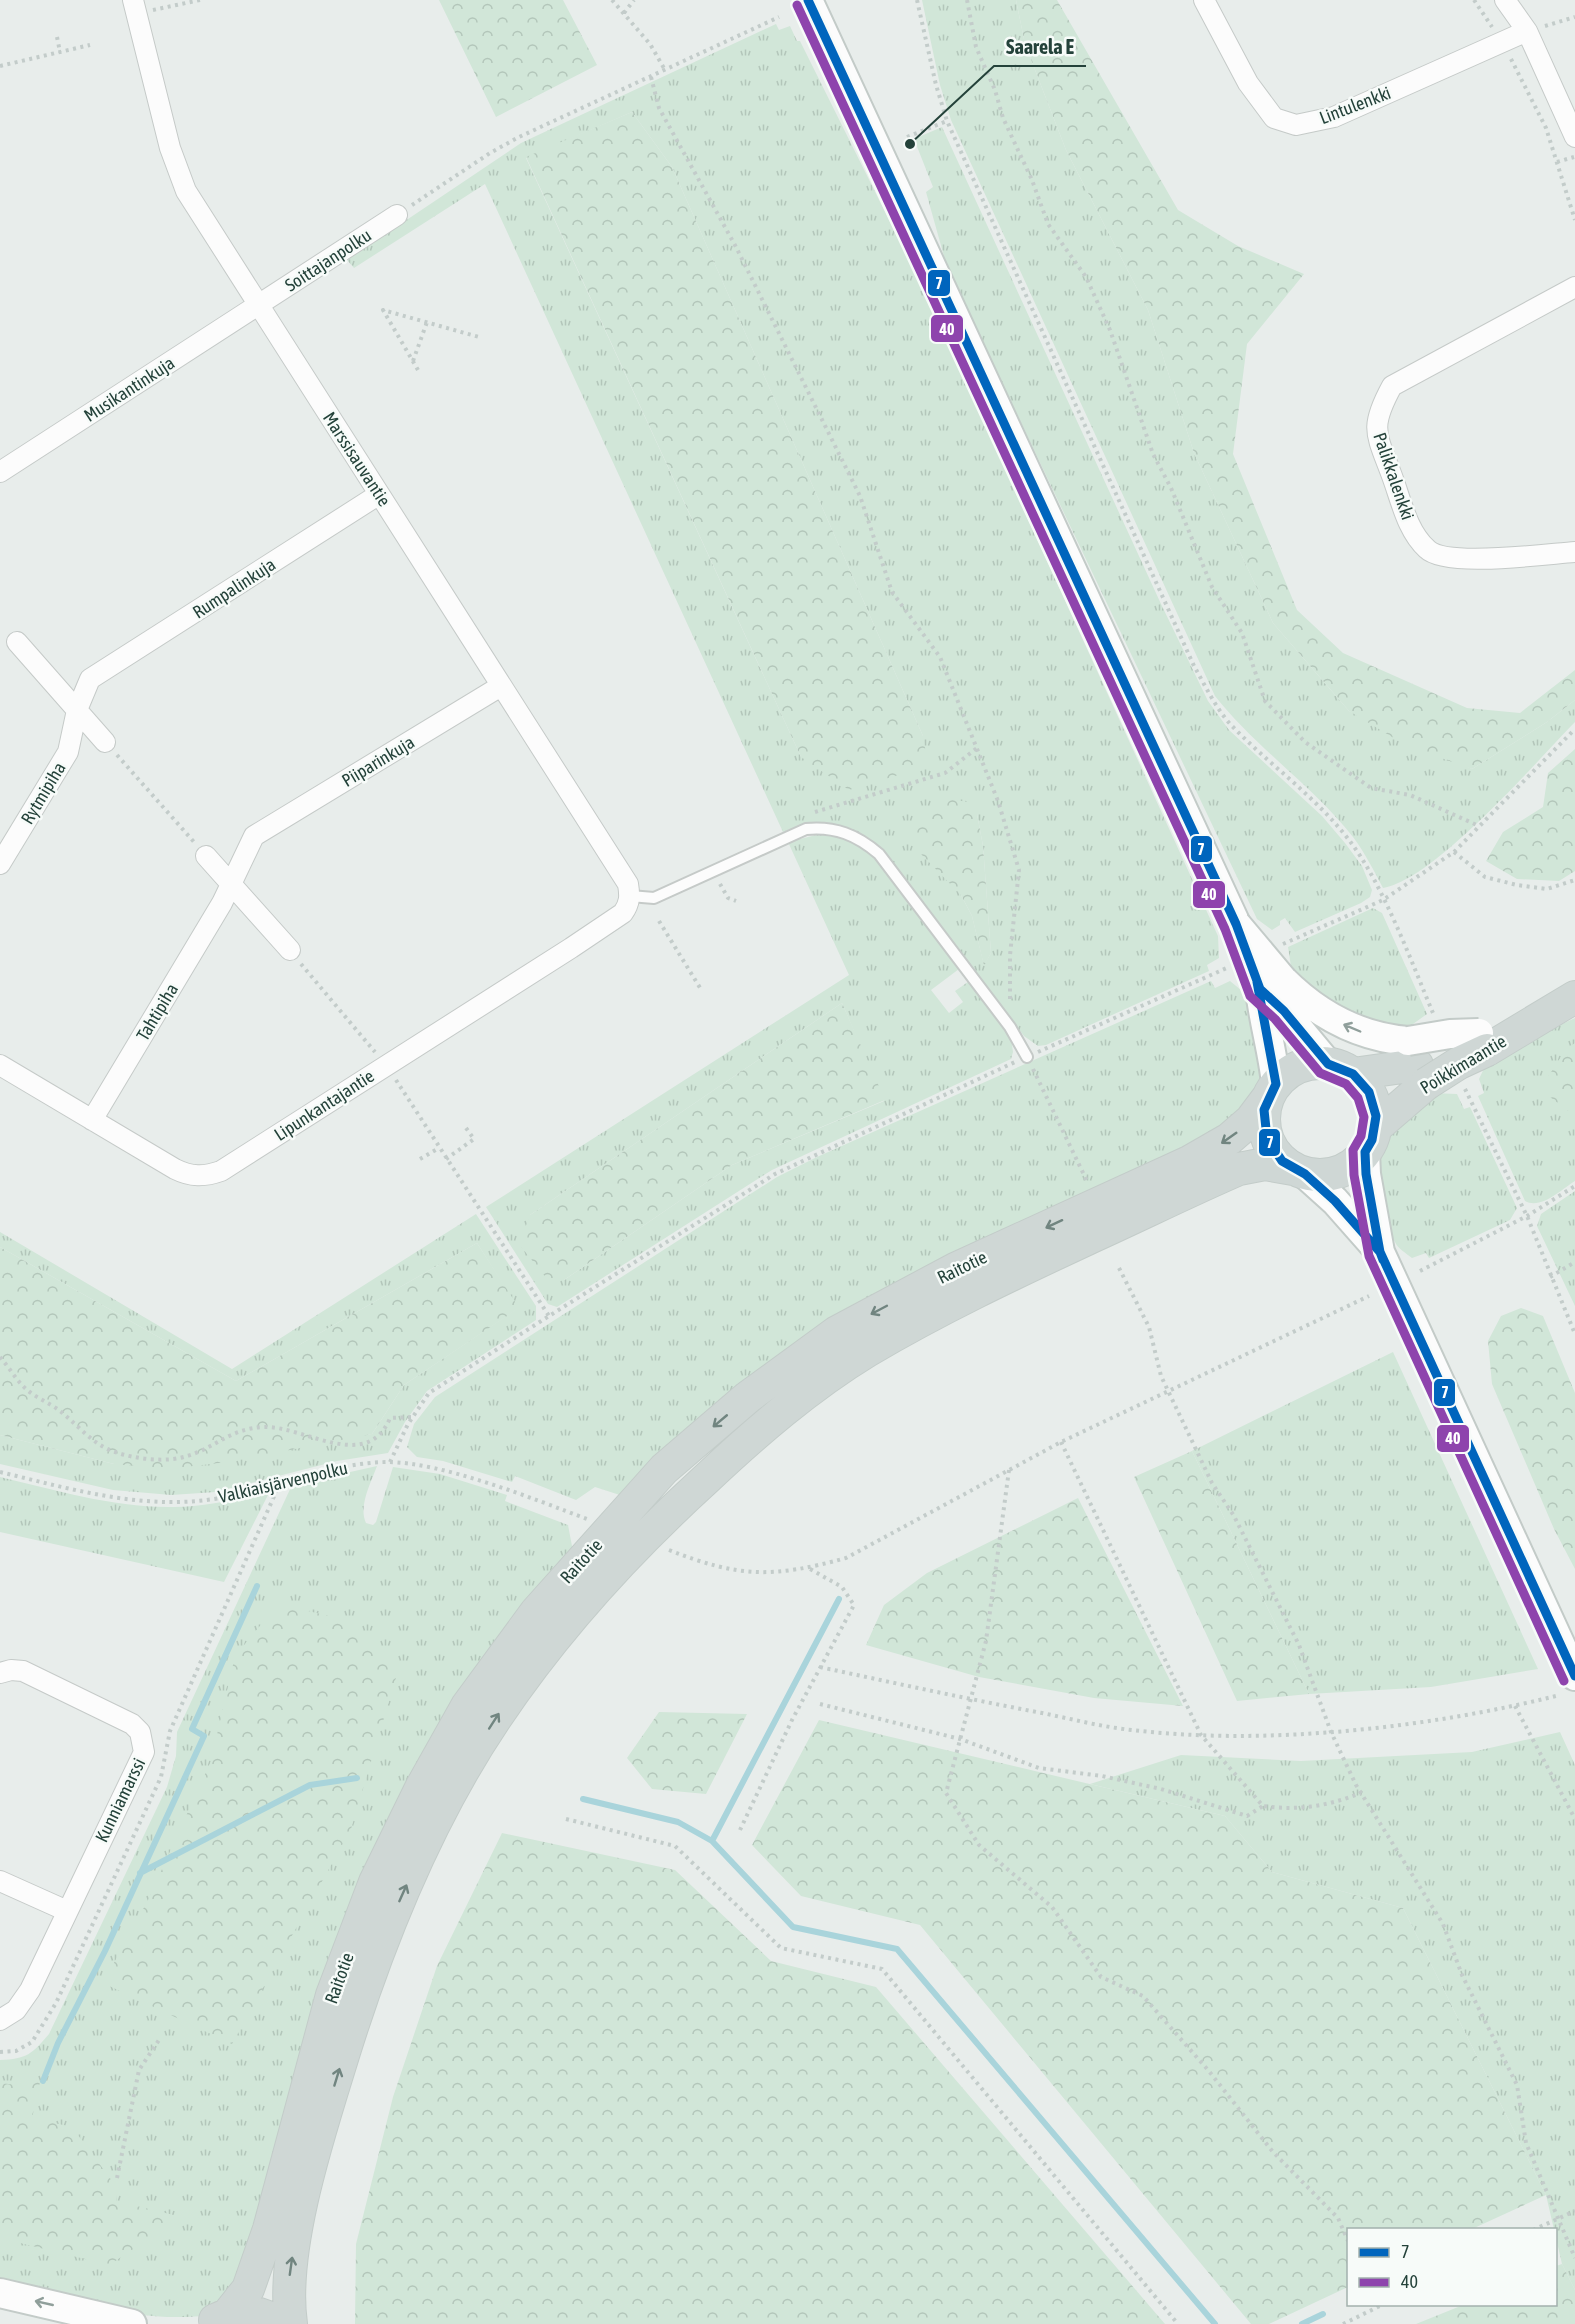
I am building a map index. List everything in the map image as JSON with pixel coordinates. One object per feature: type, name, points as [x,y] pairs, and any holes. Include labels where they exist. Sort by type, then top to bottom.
[{"type":"main road","name":"Poikkimaantie","points":[[1340,1069],[1417,1064],[1526,1026],[1575,997]]},
{"type":"main road","name":"Poikkimaantie","points":[[1370,1140],[1417,1064]]},
{"type":"main road","points":[[1300,1067],[1340,1069],[1362,1082],[1371,1098],[1376,1116],[1370,1140],[1345,1169],[1319,1176],[1299,1171],[1277,1156],[1267,1138],[1264,1110],[1273,1090],[1300,1067]]},
{"type":"main road","name":"Raitotie","points":[[213,2320],[248,2289],[269,2229],[332,1995],[375,1882],[420,1788],[467,1707],[536,1612],[664,1469],[748,1397],[837,1332],[955,1269],[1189,1162],[1229,1139],[1251,1120],[1273,1090]]},
{"type":"main road","name":"Raitotie","points":[[291,2324],[287,2297],[300,2215],[328,2104],[359,2005],[401,1898],[445,1802],[489,1728],[564,1625],[668,1513],[765,1424],[864,1353],[969,1295],[1230,1173],[1264,1164],[1299,1171]]},
{"type":"main road","points":[[213,2320],[244,2311],[259,2313],[278,2324]]},
{"type":"street","name":"Marssisauvantie","points":[[133,0],[177,172],[195,206],[628,884],[630,896]]},
{"type":"street","points":[[808,0],[1236,924],[1284,1011],[1340,1069]]},
{"type":"street","name":"Lintulenkki","points":[[1204,0],[1248,83],[1274,118],[1296,124],[1334,117],[1527,31]]},
{"type":"street","points":[[1505,0],[1527,31],[1575,138]]},
{"type":"street","name":"Soittajanpolku","points":[[258,305],[397,215]]},
{"type":"street","name":"Palikkalenkki","points":[[1575,287],[1392,386],[1379,410],[1375,432],[1413,532],[1428,551],[1461,560],[1575,552]]},
{"type":"street","name":"Musikantinkuja","points":[[0,472],[258,305]]},
{"type":"street","name":"Rumpalinkuja","points":[[90,679],[378,495]]},
{"type":"street","points":[[17,642],[105,742]]},
{"type":"street","name":"Rytmipiha","points":[[0,864],[68,752],[77,710],[90,679]]},
{"type":"street","name":"Piiparinkuja","points":[[254,836],[501,686]]},
{"type":"street","name":"Tahtipiha","points":[[92,1120],[222,903],[254,836]]},
{"type":"street","points":[[206,856],[290,950]]},
{"type":"street","name":"Lipunkantajantie","points":[[0,1065],[175,1169],[195,1176],[208,1176],[221,1172],[623,913],[628,906],[630,896]]},
{"type":"street","points":[[1271,984],[1301,998],[1328,1017],[1356,1031],[1389,1040],[1417,1064]]},
{"type":"street","points":[[1271,984],[1262,1017],[1274,1062],[1273,1090]]},
{"type":"street","points":[[1370,1140],[1366,1174],[1380,1252],[1570,1685]]},
{"type":"street","points":[[1299,1171],[1335,1201],[1380,1252]]},
{"type":"street","name":"Kunniamarssi","points":[[0,1673],[11,1670],[23,1671],[132,1724],[140,1732],[144,1741],[144,1752],[30,1990],[16,2010],[0,2020]]},
{"type":"street","points":[[0,1881],[67,1911]]},
{"type":"street","points":[[0,2293],[132,2324]]},
{"type":"lane","points":[[630,896],[654,898],[711,870],[806,829],[828,828],[851,835],[879,854],[1010,1027],[1027,1057]]},
{"type":"path","points":[[152,10],[200,0]]},
{"type":"path","points":[[612,0],[650,44],[665,70]]},
{"type":"path","points":[[624,13],[634,0]]},
{"type":"path","points":[[917,0],[936,85],[947,122],[1169,613],[1208,691],[1232,726]]},
{"type":"path","points":[[967,0],[976,46],[995,90],[1003,118],[1032,180],[1048,224],[1086,278],[1100,309],[1153,454],[1171,488],[1212,587],[1242,633],[1265,701],[1305,742],[1371,789],[1410,795],[1479,826]]},
{"type":"path","points":[[1474,0],[1503,42],[1546,128],[1575,218]]},
{"type":"path","points":[[1527,31],[1575,17]]},
{"type":"path","points":[[397,215],[490,153],[779,18]]},
{"type":"path","points":[[57,37],[60,52]]},
{"type":"path","points":[[0,66],[90,45]]},
{"type":"path","points":[[651,77],[659,108],[741,257],[860,496],[892,592],[940,657],[998,801],[1019,870],[1010,955],[1010,1027]]},
{"type":"path","points":[[907,137],[947,122]]},
{"type":"path","points":[[1557,162],[1575,157]]},
{"type":"path","points":[[418,370],[383,310],[479,337]]},
{"type":"path","points":[[413,361],[427,322]]},
{"type":"path","points":[[1275,947],[1383,900],[1454,852],[1575,729]]},
{"type":"path","points":[[105,742],[206,856]]},
{"type":"path","points":[[806,829],[813,813],[945,774],[977,748]]},
{"type":"path","points":[[1454,852],[1485,877],[1517,885],[1547,889],[1575,879]]},
{"type":"path","points":[[711,870],[728,898],[736,901]]},
{"type":"path","points":[[659,921],[702,991]]},
{"type":"path","points":[[290,950],[386,1066],[549,1316]]},
{"type":"path","points":[[390,1462],[413,1417],[429,1393],[775,1174],[1027,1057],[1232,966]]},
{"type":"path","points":[[1027,1057],[1088,1182]]},
{"type":"path","points":[[446,1159],[474,1139],[466,1128]]},
{"type":"path","points":[[420,1159],[439,1148]]},
{"type":"path","points":[[1420,1271],[1527,1216],[1575,1186]]},
{"type":"path","points":[[1550,1277],[1575,1262]]},
{"type":"path","points":[[1119,1268],[1149,1326],[1161,1376],[1212,1483],[1233,1516],[1299,1645],[1331,1732],[1361,1793],[1443,1924],[1462,1975],[1517,2085],[1526,2143],[1556,2219],[1575,2258]]},
{"type":"path","points":[[658,1546],[708,1565],[759,1574],[809,1568],[846,1558],[887,1538],[1061,1442],[1369,1296]]},
{"type":"path","points":[[0,1357],[26,1389],[61,1412],[85,1434],[114,1452],[147,1458],[171,1459],[188,1456],[239,1431],[265,1427],[342,1445],[369,1443],[386,1427],[390,1418],[413,1417]]},
{"type":"path","points":[[1061,1442],[1201,1734],[1263,1806]]},
{"type":"path","name":"Valkiaisjärvenpolku","points":[[0,1472],[111,1498],[172,1503],[216,1499],[337,1467],[390,1462],[441,1471],[532,1498],[596,1522]]},
{"type":"path","points":[[1009,1470],[986,1641],[946,1793],[979,1845],[1052,1907],[1101,1977],[1143,1996],[1209,2070],[1273,2152],[1338,2218],[1347,2239]]},
{"type":"path","points":[[740,1830],[792,1720],[854,1605],[842,1587],[809,1568]]},
{"type":"path","points":[[820,1667],[1131,1730],[1201,1734],[1282,1735],[1331,1732],[1515,1706],[1570,1685]]},
{"type":"path","points":[[820,1704],[960,1739],[1039,1768],[1102,1776],[1161,1789],[1247,1816],[1263,1806],[1284,1809],[1328,1805],[1361,1793]]},
{"type":"path","points":[[1515,1706],[1575,1819]]},
{"type":"path","points":[[566,1819],[675,1846],[781,1948],[882,1969],[1178,2324]]},
{"type":"path","points":[[117,2178],[139,2070],[159,2040]]},
{"type":"path","points":[[1535,2228],[1575,2211]]},
{"type":"path","points":[[1343,2324],[1378,2306]]},
{"type":"green space","points":[[439,0],[563,0],[597,65],[496,117]]},
{"type":"green space","points":[[922,0],[1016,0],[1025,44],[1066,150],[1148,310],[1194,453],[1273,623],[1349,711],[1472,769],[1547,722],[1575,700],[1575,722],[1484,817],[1429,864],[1405,880],[1383,888],[1361,849],[1337,818],[1248,733],[1215,696],[951,120],[940,85]]},
{"type":"green space","points":[[1016,0],[1057,0],[1178,210],[1238,246],[1304,274],[1247,344],[1233,454],[1297,610],[1343,653],[1467,708],[1520,713],[1575,670],[1575,700],[1547,722],[1472,769],[1407,746],[1349,711],[1273,623],[1194,453],[1148,310],[1066,150],[1025,44]]},
{"type":"green space","points":[[776,24],[779,30],[790,26],[797,41],[800,41],[917,276],[1218,936],[1219,958],[1207,965],[1209,971],[1046,1045],[1038,1046],[1024,1036],[883,850],[860,834],[836,826],[810,825],[783,832],[485,184],[354,268],[347,260],[521,143]],"holes":[[[632,112],[672,167],[923,736],[801,757],[526,158]],[[977,814],[983,846],[991,953],[984,965],[972,916],[961,895]]]},
{"type":"green space","points":[[632,112],[672,167],[923,736],[928,766],[849,790],[801,757],[526,157]]},
{"type":"green space","points":[[942,127],[1161,604],[1208,701],[1229,730],[1322,816],[1345,843],[1362,866],[1372,890],[1370,897],[1361,903],[1295,932],[1285,918],[1272,930],[1257,919],[947,267],[926,192],[933,187],[914,139]]},
{"type":"green space","points":[[1575,749],[1575,871],[1559,881],[1517,879],[1486,861],[1503,832],[1543,807],[1548,773]]},
{"type":"green space","points":[[938,797],[968,802],[977,814],[983,846],[991,953],[984,966],[972,916],[961,895],[920,853],[915,832]]},
{"type":"green space","points":[[820,834],[828,835],[843,838],[868,852],[959,969],[931,990],[949,1013],[963,1002],[955,991],[968,982],[1011,1038],[1013,1052],[1011,1059],[772,1170],[557,1307],[548,1304],[486,1207],[849,975],[788,842]],"holes":[[[842,1003],[884,1101],[732,1165],[564,1280],[530,1215]]]},
{"type":"green space","points":[[1373,908],[1382,913],[1427,1014],[1406,1029],[1390,1029],[1333,1010],[1292,973],[1288,947]]},
{"type":"green space","points":[[1211,981],[1215,988],[1230,981],[1247,995],[1259,1048],[1260,1076],[1256,1092],[1222,1132],[951,1262],[626,1497],[595,1487],[576,1500],[515,1476],[512,1482],[443,1461],[417,1457],[407,1447],[414,1424],[435,1397],[777,1177]]},
{"type":"green space","points":[[842,1003],[885,1100],[732,1165],[564,1280],[547,1279],[519,1244],[530,1215]]},
{"type":"green space","points":[[1575,1018],[1575,1181],[1544,1201],[1531,1203],[1525,1201],[1478,1096],[1484,1093],[1479,1079],[1489,1058]]},
{"type":"green space","points":[[1575,1043],[1575,1108],[1568,1111],[1550,1097],[1546,1080],[1566,1049]]},
{"type":"green space","points":[[1432,1093],[1457,1094],[1464,1109],[1470,1107],[1517,1208],[1510,1220],[1429,1258],[1426,1253],[1412,1258],[1398,1247],[1386,1220],[1380,1190],[1379,1160],[1385,1138],[1401,1120]]},
{"type":"green space","points":[[1575,1191],[1575,1306],[1537,1226],[1541,1214]]},
{"type":"green space","points":[[476,1214],[536,1306],[536,1320],[427,1391],[405,1422],[388,1453],[337,1461],[216,1492],[171,1495],[113,1490],[0,1464],[0,1435],[114,1464],[372,1434],[404,1385],[518,1308],[477,1243],[236,1381],[0,1247],[0,1232],[232,1369]]},
{"type":"green space","points":[[477,1243],[519,1308],[404,1385],[372,1434],[228,1462],[167,1469],[114,1464],[0,1435],[0,1247],[236,1381]]},
{"type":"green space","points":[[1521,1308],[1543,1316],[1575,1393],[1575,1569],[1554,1529],[1492,1384],[1488,1341],[1501,1316]]},
{"type":"green space","points":[[1393,1352],[1538,1669],[1431,1687],[1309,1694],[1192,1451]]},
{"type":"green space","points":[[1192,1451],[1309,1694],[1237,1701],[1134,1477]]},
{"type":"green space","points":[[377,1466],[364,1502],[366,1523],[373,1525],[376,1522],[393,1467],[440,1474],[507,1495],[505,1501],[568,1525],[572,1546],[578,1548],[250,2260],[212,2315],[159,2317],[132,2314],[79,2305],[0,2286],[0,2060],[23,2057],[49,2034],[167,1787],[176,1756],[177,1732],[292,1485]]},
{"type":"green space","points":[[0,1477],[85,1497],[151,1507],[197,1506],[269,1493],[224,1582],[0,1532]]},
{"type":"green space","points":[[1078,1498],[1183,1706],[1094,1698],[979,1677],[866,1645],[884,1605],[927,1573]]},
{"type":"green space","points":[[278,1604],[351,1621],[398,1671],[351,1829],[232,2044],[103,1983],[148,1900],[211,1761],[235,1656]]},
{"type":"green space","points":[[659,1712],[747,1714],[706,1794],[652,1789],[627,1758]]},
{"type":"green space","points":[[819,1720],[1225,1816],[1272,1872],[1403,1908],[1546,2195],[1474,2228],[1347,2228],[1347,2287],[1269,2324],[1251,2324],[920,1925],[801,1896],[752,1845]]},
{"type":"green space","points":[[1560,1732],[1575,1765],[1575,2290],[1562,2264],[1557,2242],[1557,2228],[1554,2228],[1546,2195],[1403,1908],[1272,1872],[1225,1816],[1090,1784],[1181,1755],[1301,1761],[1472,1752]]},
{"type":"green space","points":[[502,1833],[675,1870],[771,1961],[876,1987],[1165,2324],[355,2324],[356,2244],[393,2097],[437,1966]]},
{"type":"green space","points":[[40,2082],[32,2118],[72,2127],[118,2189],[116,2201],[182,2217],[109,2265],[0,2238],[0,2083],[17,2085]]},
{"type":"green space","points":[[1562,2264],[1575,2290],[1575,2324],[1416,2324],[1461,2306],[1557,2306],[1557,2266]]},
{"type":"waterway","points":[[43,2081],[58,2043],[105,1951],[204,1736],[192,1729],[257,1586]]},
{"type":"waterway","points":[[712,1841],[839,1599]]},
{"type":"waterway","points":[[140,1873],[310,1785],[357,1778]]},
{"type":"waterway","points":[[583,1799],[678,1822],[712,1841],[793,1927],[897,1949],[1215,2324]]},
{"type":"waterway","points":[[1302,2324],[1323,2314]]},
{"type":"transit line","name":"7","points":[[808,0],[1236,924],[1260,989],[1284,1011],[1328,1064],[1353,1074],[1369,1092],[1376,1116],[1372,1140],[1365,1152],[1366,1174],[1380,1252],[1575,1676]]},
{"type":"transit line","name":"40","points":[[797,5],[1225,929],[1250,996],[1275,1019],[1320,1073],[1346,1084],[1358,1098],[1364,1117],[1361,1136],[1353,1150],[1354,1175],[1369,1256],[1564,1681]]},
{"type":"transit line","name":"7","points":[[1257,982],[1276,1084],[1264,1110],[1267,1138],[1282,1161],[1305,1174],[1335,1201],[1380,1252],[1383,1260]]},
{"type":"place","name":"Saarela E","points":[[910,144]]}]
